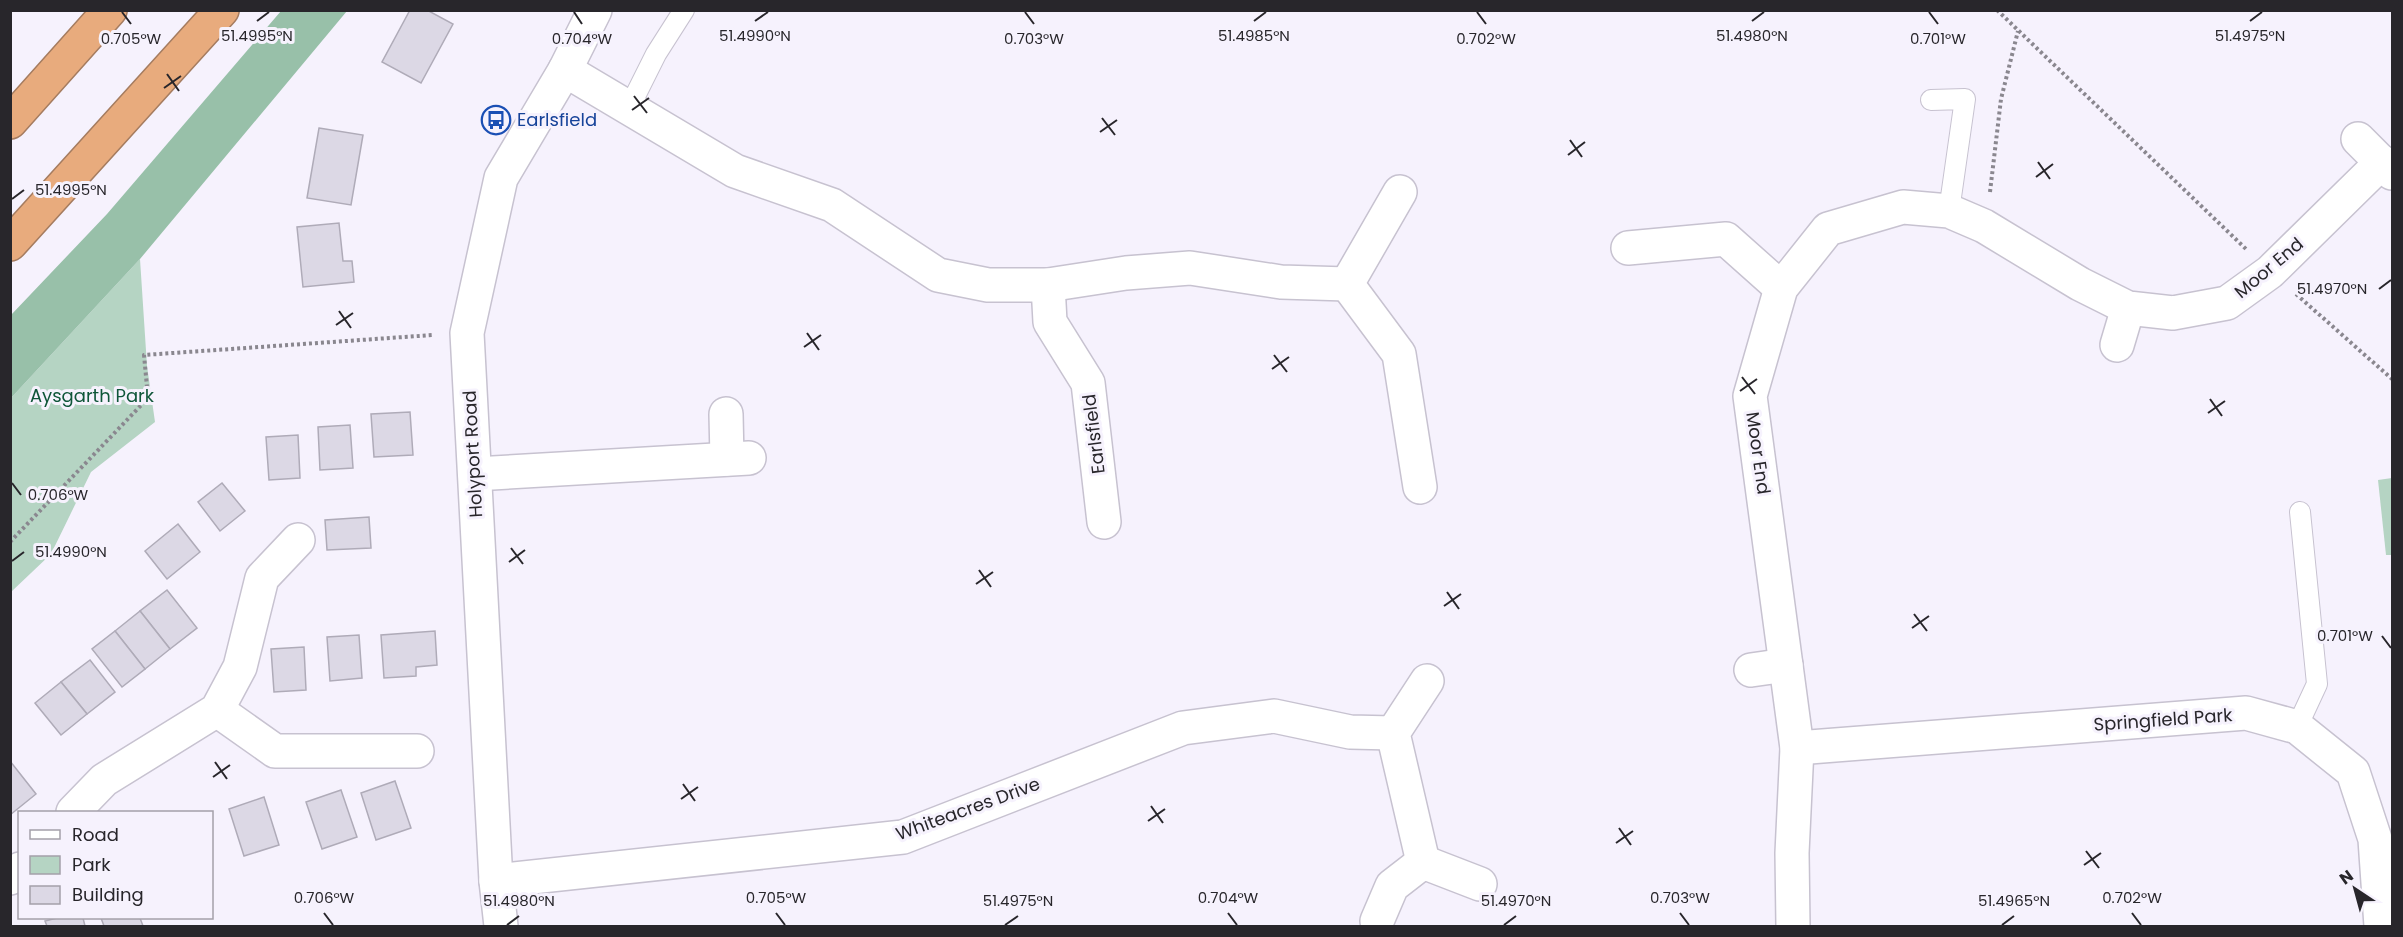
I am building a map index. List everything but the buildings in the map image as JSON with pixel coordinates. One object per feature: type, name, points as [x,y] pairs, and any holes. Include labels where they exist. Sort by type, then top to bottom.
[{"type":"highway","points":[[10,122],[110,10]]},
{"type":"highway","points":[[10,244],[222,10]]},
{"type":"street","name":"Holyport Road","points":[[501,927],[496,881],[467,333],[501,178],[565,70],[595,10]]},
{"type":"street","points":[[565,70],[735,171],[832,206],[938,275],[987,285],[1048,285],[1126,273],[1190,268],[1281,282],[1347,284]]},
{"type":"street","name":"Moor End","points":[[1792,927],[1792,853],[1797,748],[1750,396],[1781,288],[1828,229],[1903,207],[1949,211],[1984,226],[2080,284],[2128,308],[2173,313],[2227,303],[2270,272],[2387,167],[2358,139]]},
{"type":"street","points":[[1347,284],[1400,192]]},
{"type":"street","points":[[1628,248],[1726,239],[1781,288]]},
{"type":"street","points":[[1347,284],[1399,354],[1419,487]]},
{"type":"street","name":"Earlsfield","points":[[1048,285],[1050,322],[1088,383],[1104,522]]},
{"type":"street","points":[[2117,345],[2128,308]]},
{"type":"street","points":[[475,474],[738,458],[726,414]]},
{"type":"street","points":[[75,811],[104,780],[217,710],[240,668],[262,578],[298,540]]},
{"type":"street","points":[[1751,670],[1786,665]]},
{"type":"street","points":[[1423,862],[1393,733],[1427,681]]},
{"type":"street","points":[[217,710],[275,751],[417,751]]},
{"type":"street","name":"Springfield Park","points":[[1797,748],[2246,713],[2298,727],[2353,772],[2375,839],[2381,927]]},
{"type":"street","name":"Whiteacres Drive","points":[[496,881],[903,837],[1184,728],[1274,716],[1350,732],[1393,733]]},
{"type":"street","points":[[1423,862],[1480,884]]},
{"type":"street","points":[[1377,921],[1392,886],[1423,862]]},
{"type":"lane","points":[[629,108],[656,54],[684,10]]},
{"type":"lane","points":[[1931,100],[1965,99],[1949,211]]},
{"type":"lane","points":[[2298,727],[2317,684],[2300,512]]},
{"type":"path","points":[[1997,10],[2270,272],[2392,379]]},
{"type":"path","points":[[1984,226],[2001,99],[2018,31]]},
{"type":"path","points":[[10,542],[148,398],[144,355],[467,333]]},
{"type":"green space","points":[[281,11],[347,11],[140,259],[11,398],[11,315],[107,214]]},
{"type":"green space","name":"Aysgarth Park","points":[[140,259],[147,366],[155,422],[91,472],[51,554],[11,592],[11,398]]},
{"type":"green space","points":[[2392,478],[2392,555],[2386,555],[2378,480]]},
{"type":"place","name":"Earlsfield","points":[[496,120]]}]
